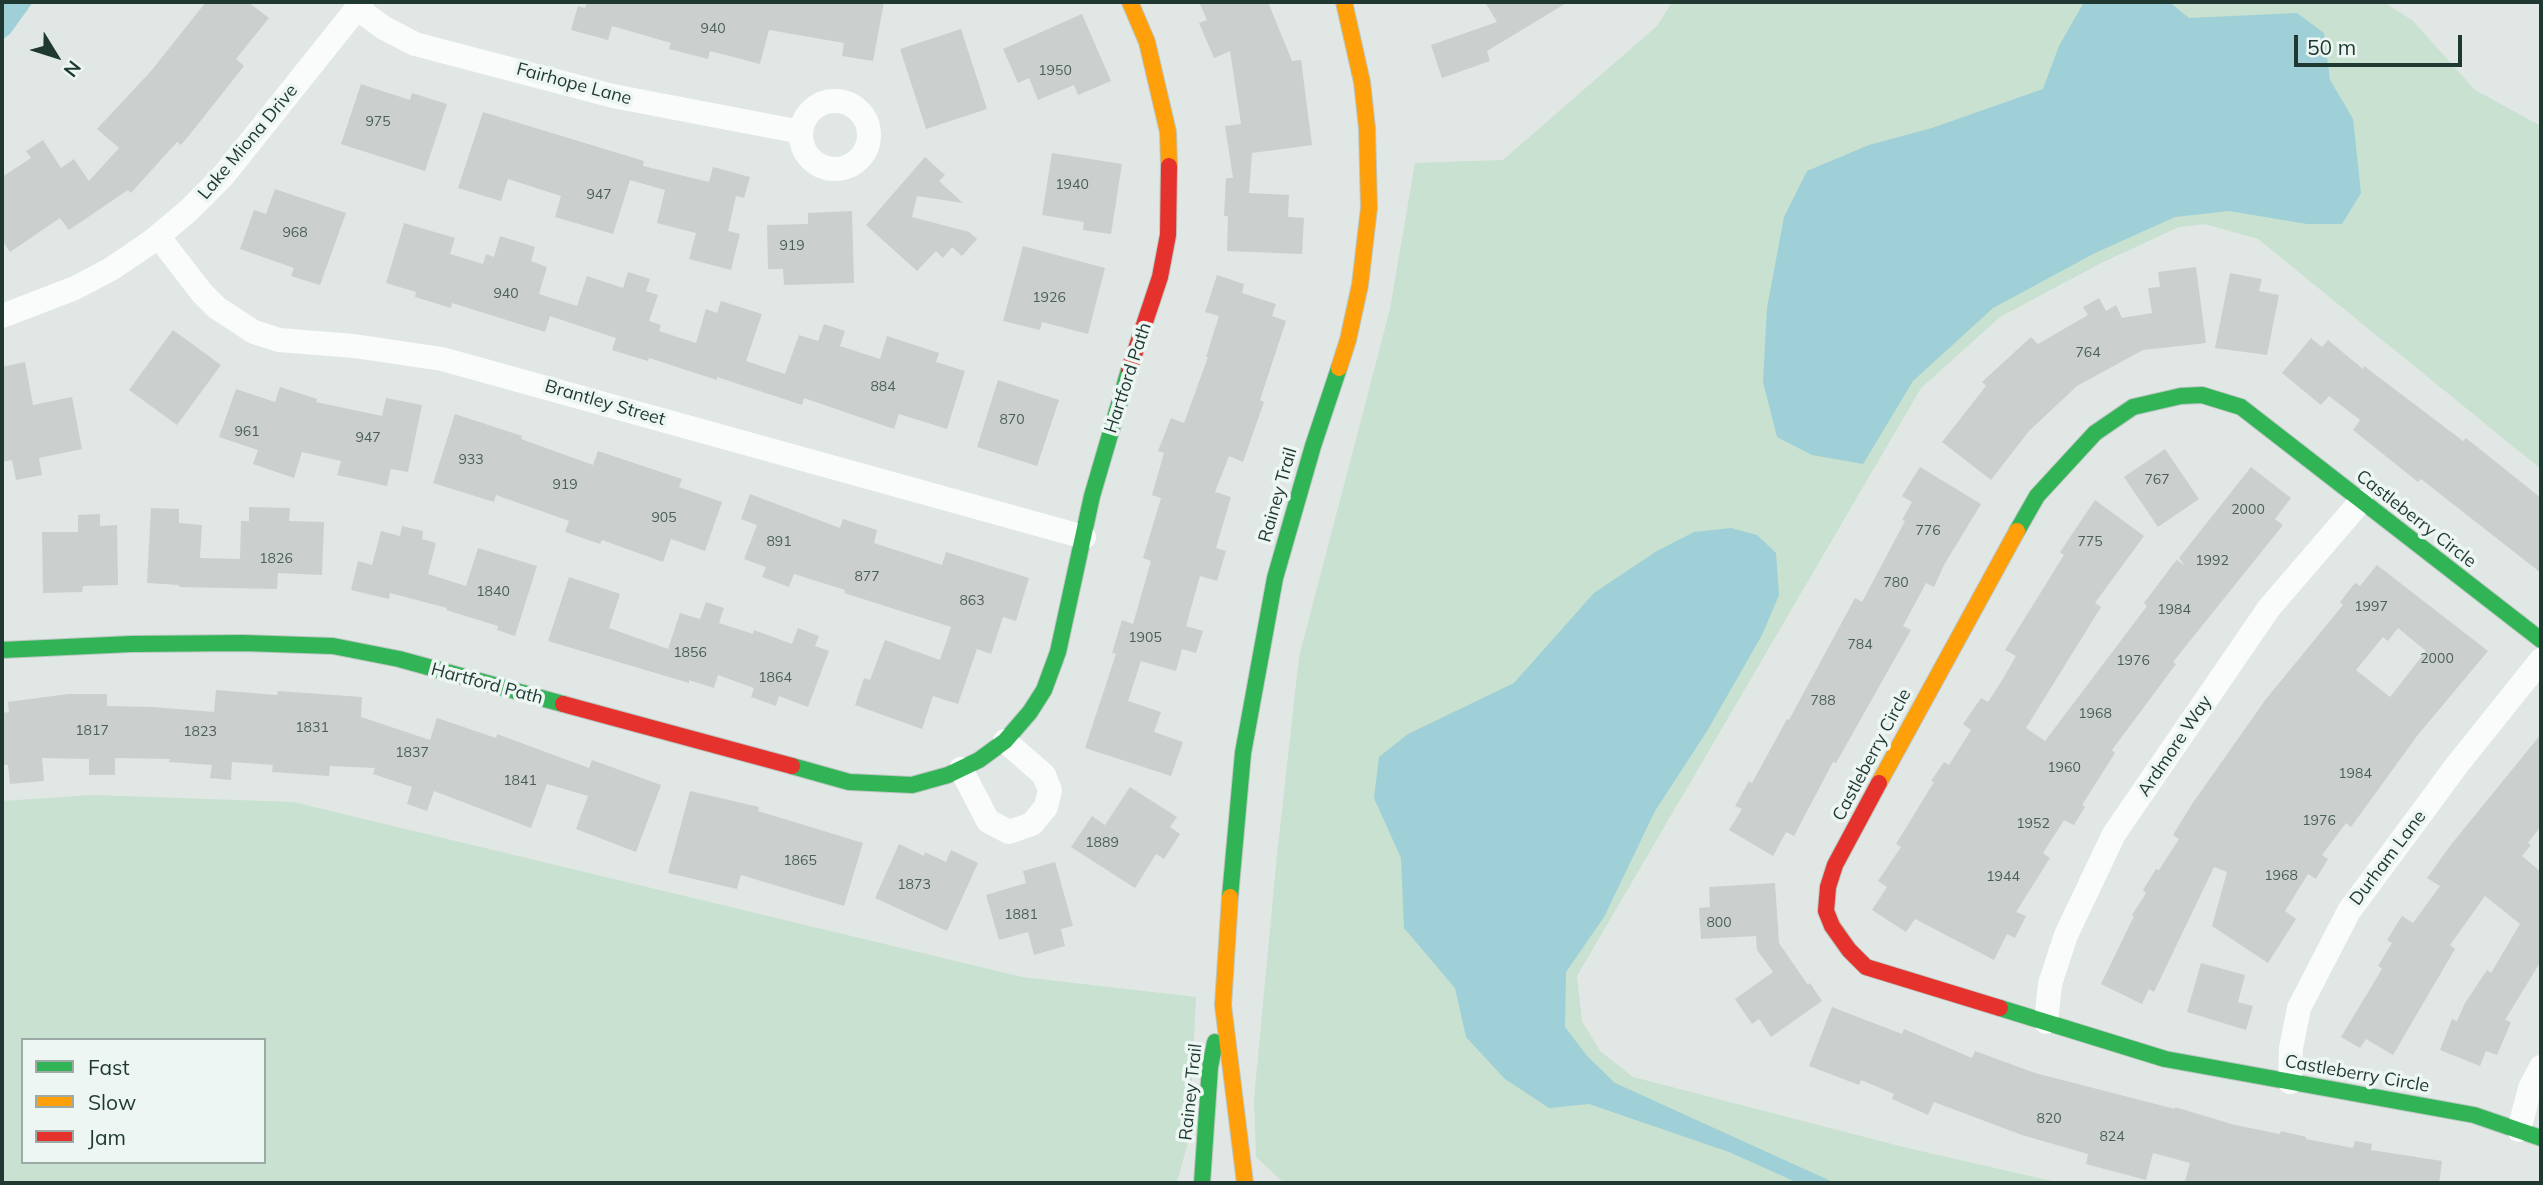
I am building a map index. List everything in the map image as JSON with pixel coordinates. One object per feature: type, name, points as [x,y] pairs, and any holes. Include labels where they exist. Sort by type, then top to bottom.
[{"type":"street","name":"Hartford Path","points":[[2,650],[243,643],[333,646],[399,659],[849,782],[912,785],[979,761],[1006,741],[1044,690],[1058,652],[1112,424],[1160,277],[1168,235],[1168,132],[1147,42],[1129,2]]},
{"type":"street","name":"Rainey Trail","points":[[1202,1183],[1210,1067],[1223,1005],[1236,814],[1260,653],[1275,578],[1294,508],[1348,340],[1366,247],[1369,208],[1366,117],[1362,82],[1343,2]]},
{"type":"street","name":"Fairhope Lane","points":[[359,5],[384,28],[415,44],[613,96],[801,132]]},
{"type":"street","name":"Lake Miona Drive","points":[[2,316],[75,288],[111,269],[188,211],[223,176],[359,5]]},
{"type":"street","name":"Brantley Street","points":[[158,236],[194,284],[217,308],[254,332],[279,340],[354,346],[442,359],[1084,537]]},
{"type":"street","name":"Castleberry Circle","points":[[2530,1134],[2474,1115],[2165,1059],[1866,967],[1849,950],[1832,926],[1826,911],[1828,887],[1835,865],[1973,608],[2037,496],[2095,433],[2133,407],[2181,396],[2202,395],[2241,407],[2541,640]]},
{"type":"street","name":"Ardmore Way","points":[[2046,1022],[2050,984],[2066,935],[2114,834],[2269,608],[2361,500]]},
{"type":"street","name":"Durham Lane","points":[[2290,1082],[2291,1048],[2299,1009],[2349,911],[2457,765],[2541,660]]},
{"type":"street","points":[[961,769],[988,821],[1009,832],[1032,824],[1046,807],[1050,790],[1044,775],[1006,741]]},
{"type":"street","name":"Rainey Trail","points":[[1223,1005],[1245,1183]]},
{"type":"street","points":[[2530,1134],[2530,1088],[2541,1068]]},
{"type":"green space","points":[[1672,2],[2383,2],[2412,20],[2475,90],[2541,126],[2541,469],[2258,239],[2205,224],[2179,227],[2101,263],[2000,317],[1921,388],[1577,976],[1582,1021],[1600,1051],[1633,1077],[1907,1148],[2061,1183],[1284,1183],[1256,1157],[1254,1099],[1299,657],[1390,309],[1415,163],[1503,160],[1657,26]]},
{"type":"green space","points":[[93,795],[293,802],[1022,977],[1196,997],[1189,1138],[1175,1183],[2,1183],[2,801]]},
{"type":"water","points":[[2,2],[33,2],[10,34],[2,40]]},
{"type":"water","points":[[2084,2],[2169,2],[2189,18],[2297,13],[2324,33],[2330,80],[2353,119],[2361,193],[2342,224],[2307,224],[2229,211],[2175,217],[2095,253],[1993,308],[1913,381],[1863,464],[1812,455],[1777,437],[1763,382],[1767,308],[1784,217],[1807,171],[1869,145],[1932,128],[2043,89],[2059,46]]},
{"type":"water","points":[[1731,528],[1757,535],[1776,553],[1779,595],[1762,635],[1707,731],[1655,811],[1604,917],[1566,972],[1565,1027],[1587,1056],[1615,1083],[1835,1183],[1798,1183],[1729,1152],[1589,1104],[1549,1108],[1505,1079],[1466,1037],[1455,988],[1404,928],[1401,858],[1374,798],[1379,757],[1408,734],[1514,683],[1594,593],[1657,551],[1694,532]]},
{"type":"building","points":[[206,2],[248,2],[269,18],[236,59],[244,66],[181,145],[177,142],[131,193],[128,190],[69,230],[60,218],[10,252],[2,240],[2,177],[31,158],[26,151],[43,140],[61,168],[74,159],[89,181],[119,148],[97,129],[151,71]]},
{"type":"building","points":[[587,2],[884,2],[873,61],[842,56],[844,43],[769,30],[760,64],[710,51],[708,59],[669,49],[671,43],[612,26],[608,40],[571,30],[578,6],[585,8]]},
{"type":"building","points":[[1199,2],[1268,2],[1292,61],[1301,60],[1312,145],[1252,153],[1249,193],[1289,195],[1288,217],[1304,218],[1302,254],[1227,251],[1228,216],[1224,216],[1226,178],[1233,178],[1225,126],[1241,124],[1230,51],[1214,58],[1199,23],[1207,20]]},
{"type":"building","points":[[1485,2],[1568,2],[1487,51],[1490,61],[1442,78],[1431,45],[1497,22]]},
{"type":"building","points":[[1082,14],[1111,81],[1078,95],[1074,85],[1038,100],[1029,78],[1018,83],[1003,49]]},
{"type":"building","points":[[961,29],[987,109],[926,129],[900,49]]},
{"type":"building","points":[[361,84],[410,100],[412,93],[447,104],[425,171],[341,144]]},
{"type":"building","points":[[483,112],[644,161],[643,166],[709,182],[713,167],[750,177],[744,198],[736,196],[728,231],[740,234],[731,270],[689,259],[696,233],[657,223],[665,190],[630,180],[613,234],[555,217],[561,196],[508,179],[501,201],[458,188]]},
{"type":"building","points":[[1052,153],[1122,164],[1111,234],[1083,230],[1084,222],[1042,215]]},
{"type":"building","points":[[925,157],[945,175],[939,181],[963,203],[917,196],[912,217],[969,232],[977,239],[962,256],[952,247],[943,258],[936,251],[917,271],[866,225]]},
{"type":"building","points":[[275,189],[346,213],[320,285],[291,276],[294,268],[240,249],[254,210],[266,214]]},
{"type":"building","points":[[852,211],[854,283],[784,285],[783,269],[768,269],[767,225],[808,224],[808,213]]},
{"type":"building","points":[[404,223],[455,238],[450,254],[483,264],[486,254],[494,257],[500,236],[535,247],[531,261],[547,267],[539,294],[577,306],[587,276],[623,288],[628,272],[650,279],[646,291],[658,295],[649,321],[661,325],[659,331],[696,343],[706,309],[717,313],[721,301],[762,314],[746,361],[785,374],[799,335],[818,341],[824,324],[845,331],[840,346],[880,359],[887,336],[939,353],[936,362],[965,371],[947,429],[899,414],[894,429],[804,398],[802,405],[717,377],[717,380],[649,358],[648,361],[612,350],[616,338],[550,316],[545,332],[452,303],[451,308],[415,297],[416,292],[386,283]]},
{"type":"building","points":[[1023,246],[1105,268],[1088,334],[1042,322],[1040,330],[1003,321]]},
{"type":"building","points":[[2196,267],[2206,343],[2143,350],[2077,386],[2029,431],[1991,480],[1942,442],[1986,386],[1982,382],[2031,337],[2038,344],[2088,315],[2083,307],[2099,298],[2106,311],[2116,305],[2122,318],[2152,313],[2148,288],[2160,287],[2158,272]]},
{"type":"building","points":[[2230,273],[2262,279],[2259,291],[2279,295],[2267,355],[2215,348]]},
{"type":"building","points":[[1217,275],[1244,284],[1242,293],[1276,304],[1272,316],[1286,321],[1260,400],[1264,402],[1243,462],[1229,456],[1215,492],[1231,497],[1216,548],[1226,551],[1217,581],[1200,576],[1186,626],[1203,631],[1196,653],[1182,649],[1176,671],[1141,661],[1128,701],[1161,712],[1154,732],[1183,742],[1171,776],[1085,748],[1116,654],[1112,653],[1122,620],[1133,624],[1151,561],[1143,558],[1161,498],[1152,495],[1164,453],[1158,451],[1171,418],[1184,423],[1208,357],[1219,316],[1205,312]]},
{"type":"building","points":[[173,330],[221,365],[177,425],[129,390]]},
{"type":"building","points":[[2311,338],[2322,347],[2328,340],[2363,369],[2364,366],[2463,441],[2466,438],[2541,498],[2541,573],[2421,479],[2418,482],[2353,430],[2360,420],[2329,396],[2321,405],[2282,373]]},
{"type":"building","points":[[25,362],[33,405],[72,397],[82,449],[39,458],[42,475],[16,480],[12,460],[2,462],[2,367]]},
{"type":"building","points":[[998,380],[1059,400],[1037,466],[977,447]]},
{"type":"building","points":[[280,387],[317,399],[316,402],[382,416],[386,398],[422,405],[408,472],[391,469],[387,486],[337,475],[341,461],[302,452],[294,478],[253,464],[258,450],[219,437],[236,389],[275,402]]},
{"type":"building","points":[[455,414],[522,436],[521,439],[593,465],[598,451],[682,479],[679,487],[722,502],[705,551],[671,539],[663,562],[602,540],[600,544],[565,532],[569,521],[496,495],[494,502],[433,483]]},
{"type":"building","points":[[2165,449],[2199,499],[2158,527],[2124,477]]},
{"type":"building","points":[[1920,467],[1981,504],[1944,565],[1934,587],[1926,583],[1903,626],[1911,630],[1836,763],[1833,762],[1794,836],[1786,832],[1773,856],[1729,830],[1742,809],[1735,806],[1749,781],[1752,783],[1787,719],[1789,720],[1855,598],[1862,602],[1905,521],[1902,520],[1912,502],[1902,496]]},
{"type":"building","points":[[2251,467],[2291,498],[2275,519],[2283,525],[2173,662],[2176,664],[2112,750],[2115,753],[2082,805],[2085,807],[2074,825],[2064,820],[2043,853],[2050,858],[2016,912],[2026,916],[2015,938],[2007,934],[1994,960],[1915,919],[1906,932],[1872,910],[1887,887],[1878,881],[1901,847],[1896,844],[1934,782],[1931,781],[1944,762],[1949,765],[1971,730],[1963,724],[1981,698],[1988,702],[2001,682],[2016,656],[2005,650],[2064,555],[2060,552],[2095,500],[2144,536],[2095,603],[2101,607],[2026,728],[2045,741],[2147,606],[2144,603],[2174,563],[2177,560],[2185,566],[2179,558]]},
{"type":"building","points":[[750,494],[840,528],[843,519],[877,530],[874,543],[942,565],[946,552],[1029,578],[1016,621],[1003,617],[991,654],[977,649],[958,704],[933,696],[922,729],[855,705],[864,678],[870,680],[885,640],[940,660],[951,627],[794,574],[789,587],[762,577],[766,567],[744,559],[757,525],[741,519]]},
{"type":"building","points":[[249,507],[290,508],[289,521],[324,522],[322,575],[278,573],[277,589],[179,587],[147,583],[151,508],[179,509],[179,523],[202,525],[200,558],[240,559],[241,521],[249,521]]},
{"type":"building","points":[[100,514],[100,526],[117,525],[118,585],[83,586],[82,592],[43,593],[42,532],[78,532],[78,515]]},
{"type":"building","points":[[402,526],[423,531],[422,539],[436,543],[428,574],[466,586],[478,548],[537,566],[515,636],[497,630],[498,626],[446,610],[447,608],[390,593],[389,599],[351,590],[358,561],[372,565],[381,531],[400,536]]},
{"type":"building","points":[[2377,565],[2488,651],[2417,736],[2351,827],[2346,823],[2322,855],[2328,859],[2316,879],[2308,874],[2285,911],[2296,919],[2268,963],[2212,926],[2227,872],[2214,867],[2154,992],[2149,989],[2142,1004],[2101,984],[2134,916],[2132,915],[2146,893],[2143,890],[2179,839],[2173,835],[2192,804],[2266,699],[2343,605],[2340,602],[2355,583],[2360,586]],"holes":[[[2398,628],[2426,651],[2390,697],[2356,670],[2383,637],[2388,641]]]},
{"type":"building","points":[[569,577],[620,594],[609,628],[668,649],[680,613],[700,619],[706,602],[724,608],[719,623],[753,634],[754,630],[792,644],[798,628],[819,636],[815,646],[829,651],[808,707],[779,696],[776,706],[751,697],[754,688],[718,675],[714,688],[689,680],[689,683],[548,641]]},
{"type":"building","points":[[216,690],[362,697],[361,717],[430,740],[437,718],[496,738],[497,734],[589,768],[592,760],[661,785],[636,852],[576,829],[588,796],[547,784],[531,828],[434,791],[427,811],[407,804],[412,787],[373,774],[375,768],[330,766],[329,776],[272,772],[273,765],[232,762],[231,780],[210,778],[212,765],[169,762],[170,759],[115,758],[115,775],[89,775],[89,759],[42,758],[44,781],[10,784],[8,765],[2,765],[2,713],[9,712],[8,702],[68,694],[107,694],[107,706],[214,712]]},
{"type":"building","points":[[2541,734],[2541,826],[2522,856],[2541,872],[2541,961],[2505,1020],[2511,1022],[2497,1055],[2486,1051],[2480,1066],[2440,1050],[2452,1019],[2457,1021],[2465,1003],[2487,970],[2491,973],[2520,924],[2485,896],[2450,945],[2455,949],[2393,1055],[2366,1039],[2360,1048],[2341,1037],[2382,969],[2378,966],[2392,943],[2387,940],[2402,916],[2413,923],[2440,886],[2427,878]]},
{"type":"building","points":[[1130,787],[1177,817],[1170,827],[1180,834],[1164,859],[1156,854],[1135,888],[1071,847],[1092,816],[1105,825]]},
{"type":"building","points":[[690,791],[759,807],[758,811],[863,843],[844,906],[741,875],[737,889],[668,873]]},
{"type":"building","points":[[899,844],[924,856],[925,852],[946,862],[951,850],[978,863],[947,931],[875,898]]},
{"type":"building","points":[[1055,862],[1073,926],[1061,929],[1065,946],[1034,955],[1028,932],[999,940],[986,895],[1026,883],[1023,871]]},
{"type":"building","points":[[1775,883],[1779,943],[1822,1001],[1771,1037],[1759,1019],[1752,1024],[1735,999],[1773,972],[1757,950],[1756,936],[1701,939],[1699,908],[1710,907],[1709,887]]},
{"type":"building","points":[[2201,963],[2245,975],[2238,1002],[2253,1006],[2246,1030],[2187,1012]]},
{"type":"building","points":[[1832,1007],[1902,1034],[1904,1029],[1972,1058],[1975,1051],[2035,1073],[2175,1107],[2235,1125],[2280,1134],[2281,1131],[2353,1148],[2355,1141],[2372,1144],[2371,1150],[2442,1161],[2439,1183],[2194,1183],[2185,1181],[2190,1163],[2153,1153],[2146,1180],[2086,1164],[2088,1154],[2022,1135],[1934,1102],[1928,1115],[1892,1099],[1894,1094],[1861,1080],[1859,1085],[1809,1066]]},
{"type":"traffic: fast","points":[[1230,897],[1243,753],[1275,578],[1313,446],[1339,368]]},
{"type":"traffic: fast","points":[[792,766],[849,782],[912,785],[948,775],[979,760],[1005,741],[1030,712],[1044,690],[1058,652],[1092,496],[1129,370]]},
{"type":"traffic: fast","points":[[2017,531],[2037,496],[2095,433],[2133,407],[2181,396],[2202,395],[2241,407],[2541,640]]},
{"type":"traffic: fast","points":[[2,650],[131,644],[243,643],[333,646],[399,659],[563,704]]},
{"type":"traffic: fast","points":[[2000,1008],[2165,1059],[2474,1115],[2541,1138]]},
{"type":"traffic: fast","points":[[1202,1183],[1210,1067],[1215,1042]]},
{"type":"traffic: slow","points":[[1130,2],[1147,42],[1168,132],[1169,166]]},
{"type":"traffic: slow","points":[[1339,368],[1360,285],[1369,208],[1367,128],[1362,82],[1344,2]]},
{"type":"traffic: slow","points":[[1879,783],[2017,531]]},
{"type":"traffic: slow","points":[[1230,897],[1223,1005],[1245,1183]]},
{"type":"traffic: jam","points":[[1129,370],[1160,277],[1168,235],[1169,166]]},
{"type":"traffic: jam","points":[[563,704],[792,766]]},
{"type":"traffic: jam","points":[[1879,783],[1835,865],[1828,887],[1826,911],[1832,926],[1849,950],[1866,967],[2000,1008]]}]
